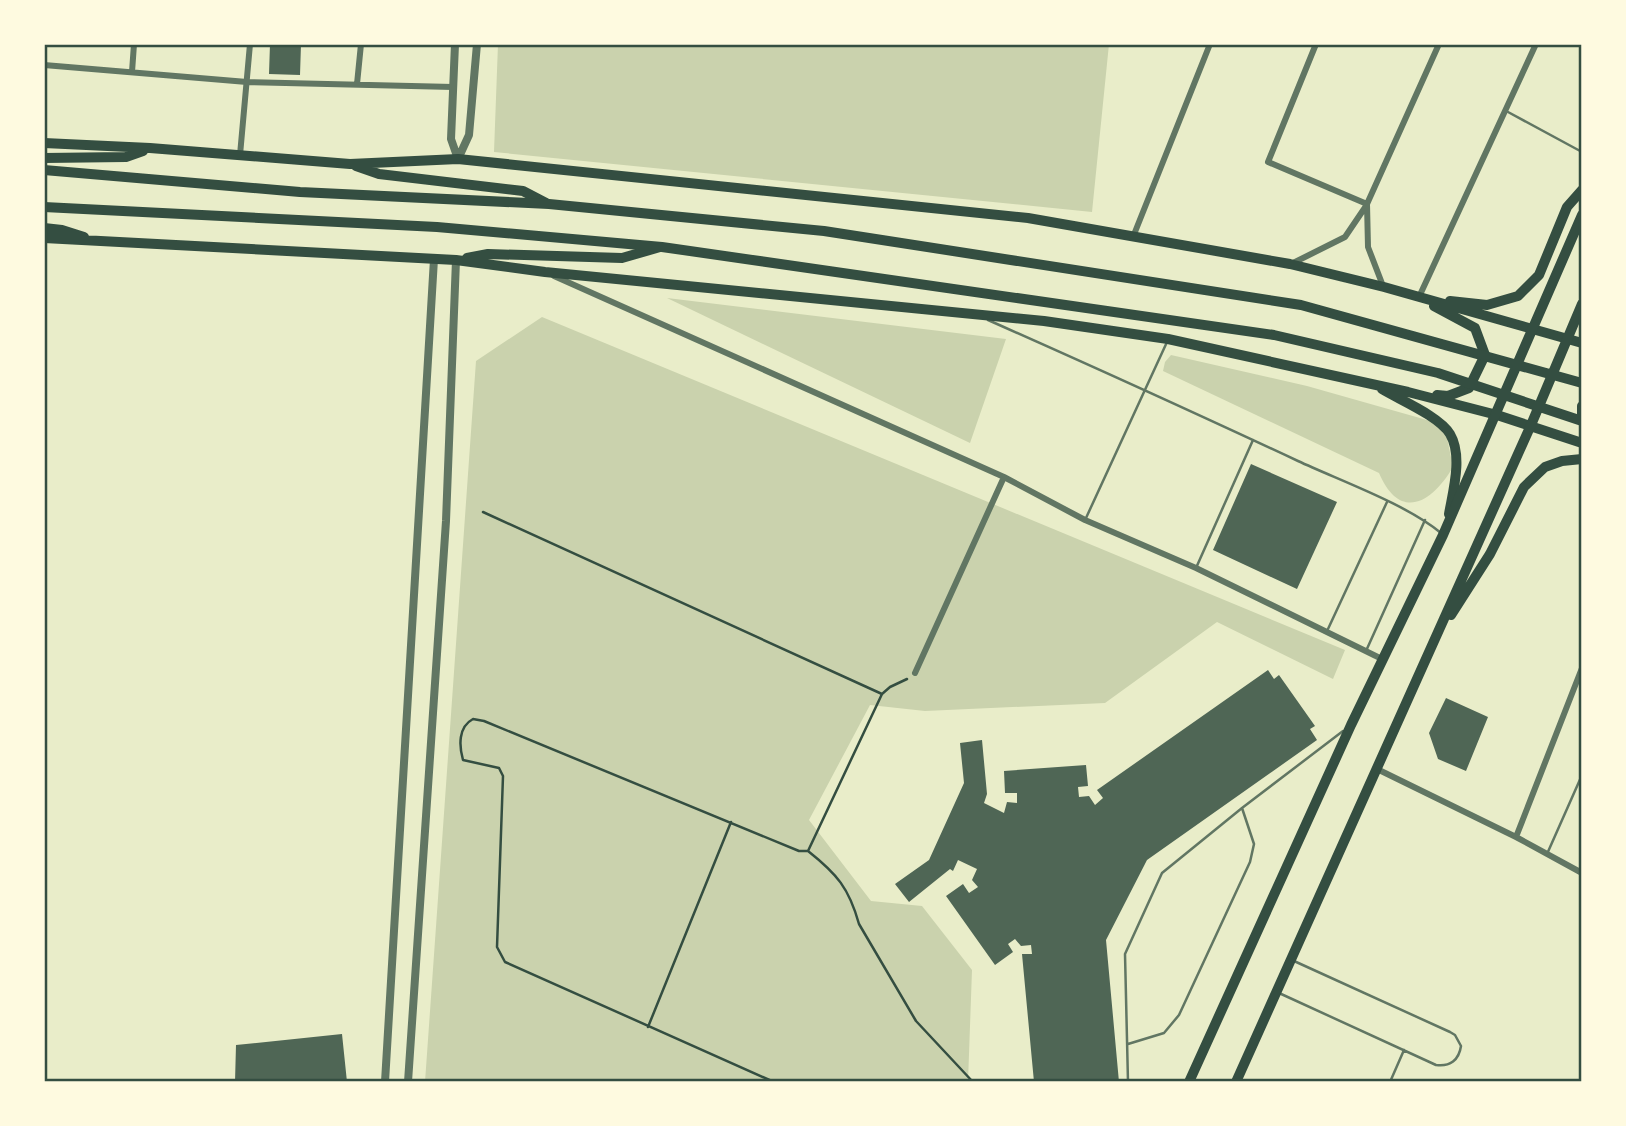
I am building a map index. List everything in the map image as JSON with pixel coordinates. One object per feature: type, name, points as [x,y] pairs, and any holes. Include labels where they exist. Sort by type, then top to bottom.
[{"type":"highway","points":[[44,170],[300,192],[549,204],[824,231],[1301,305],[1582,383]]},
{"type":"highway","points":[[44,207],[437,227],[662,247],[817,268],[1274,335],[1438,373],[1582,421]]},
{"type":"highway","points":[[1189,1082],[1351,724],[1445,532],[1582,215]]},
{"type":"highway","points":[[1236,1082],[1531,425],[1582,304]]},
{"type":"highway","points":[[1432,644],[1490,554],[1524,487],[1545,467],[1562,461],[1582,459]]},
{"type":"main road","points":[[44,143],[150,148],[351,164],[458,159],[1028,218],[1290,264],[1384,287],[1582,343]]},
{"type":"main road","points":[[44,158],[126,157],[150,148]]},
{"type":"main road","points":[[351,164],[379,173],[523,191],[549,204]]},
{"type":"main road","points":[[1419,297],[1488,305],[1518,296],[1539,275],[1567,207],[1582,190]]},
{"type":"main road","points":[[44,228],[62,230],[98,242]]},
{"type":"main road","points":[[44,239],[456,260],[545,272],[1044,321],[1168,340],[1408,392],[1497,415],[1582,443]]},
{"type":"main road","points":[[456,260],[488,254],[622,258],[662,247]]},
{"type":"main road","points":[[1408,392],[1448,396],[1469,388],[1485,355],[1475,328],[1419,297]]},
{"type":"main road","points":[[1372,384],[1439,422],[1450,435],[1456,456],[1454,487],[1445,532]]},
{"type":"main road","points":[[1582,406],[1582,414]]},
{"type":"street","points":[[132,72],[134,44]]},
{"type":"street","points":[[240,155],[250,44]]},
{"type":"street","points":[[357,84],[361,44]]},
{"type":"street","points":[[455,44],[451,139],[458,159]]},
{"type":"street","points":[[458,159],[469,135],[477,44]]},
{"type":"street","points":[[1133,237],[1210,44]]},
{"type":"street","points":[[1316,44],[1268,162],[1367,204]]},
{"type":"street","points":[[1290,264],[1345,237],[1367,204],[1439,44]]},
{"type":"street","points":[[1419,297],[1536,44]]},
{"type":"street","points":[[44,65],[247,82],[453,87]]},
{"type":"street","points":[[1367,204],[1368,247],[1384,287]]},
{"type":"street","points":[[385,1082],[434,260]]},
{"type":"street","points":[[408,1082],[446,521],[456,260]]},
{"type":"street","points":[[545,272],[1004,477],[1085,520],[1196,568],[1384,660]]},
{"type":"street","points":[[915,673],[1004,477]]},
{"type":"street","points":[[1516,837],[1582,668]]},
{"type":"street","points":[[1377,769],[1516,837],[1582,873]]},
{"type":"lane","points":[[1505,110],[1582,152]]},
{"type":"lane","points":[[974,314],[1146,390],[1425,520],[1445,532]]},
{"type":"lane","points":[[1085,520],[1168,340]]},
{"type":"lane","points":[[1196,568],[1253,440]]},
{"type":"lane","points":[[1326,633],[1387,502]]},
{"type":"lane","points":[[1366,653],[1425,520]]},
{"type":"lane","points":[[1128,1082],[1125,954],[1162,873],[1351,724]]},
{"type":"lane","points":[[1547,854],[1582,775]]},
{"type":"lane","points":[[1126,1045],[1164,1033],[1179,1015],[1250,862],[1254,844],[1242,808]]},
{"type":"lane","points":[[1276,992],[1443,1066],[1454,1062],[1458,1057],[1461,1046],[1450,1032],[1291,960]]},
{"type":"lane","points":[[1390,1082],[1404,1050]]},
{"type":"path","points":[[483,512],[882,694]]},
{"type":"path","points":[[808,851],[882,694],[915,673]]},
{"type":"path","points":[[774,1082],[512,967],[501,957],[497,947],[497,934],[503,776],[499,768],[463,760],[460,744],[464,727],[473,719],[484,721],[799,851],[808,851],[844,883],[859,924],[916,1021],[973,1082]]},
{"type":"path","points":[[648,1027],[731,822]]},
{"type":"green space","points":[[498,44],[1109,44],[1092,212],[494,152]]},
{"type":"green space","points":[[667,298],[1006,339],[970,443]]},
{"type":"green space","points":[[542,317],[1345,650],[1333,679],[1217,622],[1105,703],[925,711],[870,705],[809,820],[871,901],[922,906],[972,970],[968,1082],[425,1082],[476,361]]},
{"type":"green space","points":[[1171,355],[1307,386],[1434,422],[1447,438],[1453,467],[1445,480],[1426,498],[1406,502],[1396,498],[1379,473],[1163,371],[1165,362]]},
{"type":"building","points":[[270,44],[301,44],[300,75],[269,74]]},
{"type":"building","points":[[1251,464],[1337,502],[1297,589],[1213,550]]},
{"type":"building","points":[[1268,670],[1274,679],[1279,675],[1315,726],[1310,729],[1317,740],[1147,860],[1106,940],[1119,1082],[1034,1082],[1022,954],[1032,954],[1031,945],[1021,946],[1015,939],[1008,944],[1013,952],[995,965],[946,896],[963,884],[969,893],[978,887],[972,880],[977,869],[958,860],[953,871],[950,869],[909,902],[895,884],[929,860],[964,783],[960,743],[982,740],[987,794],[984,803],[1004,813],[1007,802],[1017,803],[1017,793],[1005,793],[1004,771],[1086,765],[1088,786],[1078,787],[1079,797],[1089,796],[1095,805],[1103,798],[1097,790]]},
{"type":"building","points":[[1446,698],[1488,717],[1466,771],[1438,759],[1429,733]]},
{"type":"building","points":[[342,1034],[347,1082],[235,1082],[236,1045]]}]
